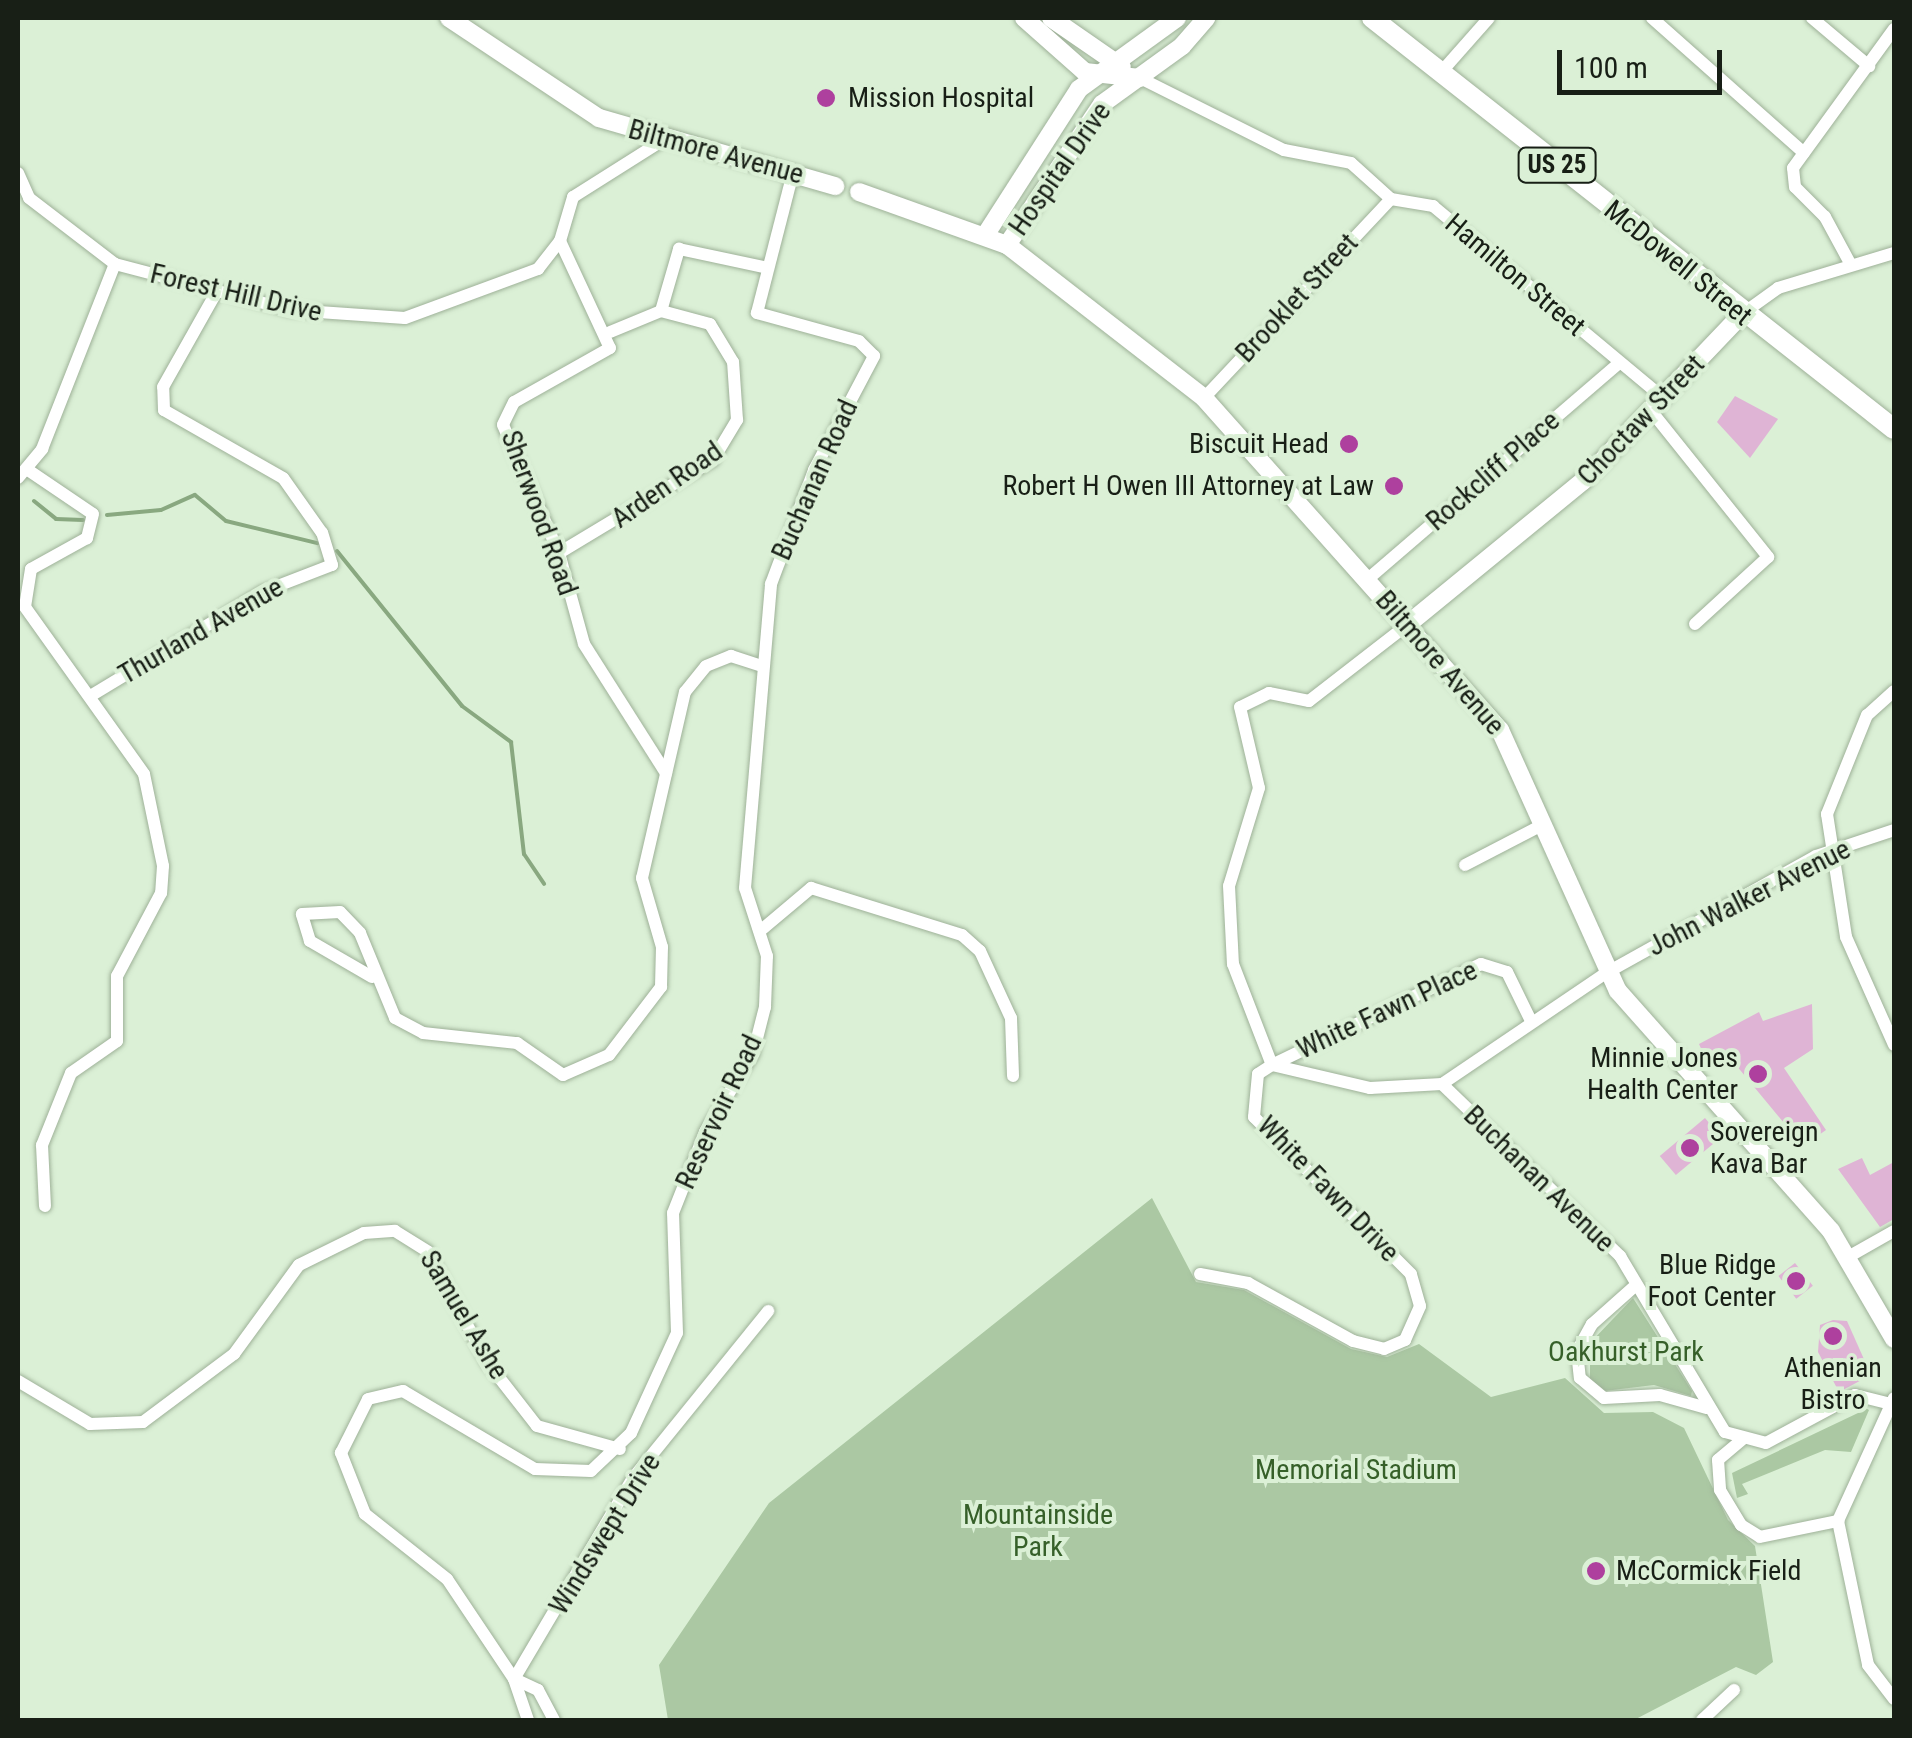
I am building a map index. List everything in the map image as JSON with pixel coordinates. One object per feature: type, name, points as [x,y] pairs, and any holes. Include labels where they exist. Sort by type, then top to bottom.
[{"type":"main road","name":"Biltmore Avenue","points":[[449,18],[564,101],[660,142],[835,186]]},
{"type":"main road","points":[[1024,18],[1094,76],[1140,78]]},
{"type":"main road","points":[[1051,18],[1140,78]]},
{"type":"main road","name":"Hospital Drive","points":[[986,234],[1094,76],[1177,18]]},
{"type":"main road","name":"Hospital Drive","points":[[1007,245],[1102,104],[1140,78],[1206,18]]},
{"type":"main road","name":"McDowell Street","points":[[1372,18],[1443,70],[1742,314],[1894,429]]},
{"type":"main road","name":"Biltmore Avenue","points":[[859,192],[986,234],[1007,245],[1204,398],[1368,579],[1500,730],[1606,973],[1848,1257],[1894,1340]]},
{"type":"main road","name":"Choctaw Street","points":[[1407,625],[1580,484],[1742,314]]},
{"type":"street","points":[[1443,70],[1489,18]]},
{"type":"street","points":[[1652,18],[1804,152]]},
{"type":"street","points":[[1812,18],[1869,66]]},
{"type":"street","points":[[1851,265],[1795,187],[1793,168],[1894,28]]},
{"type":"street","name":"Hamilton Street","points":[[1140,78],[1284,150],[1352,164],[1390,199],[1433,206],[1619,363],[1658,405],[1768,557],[1696,624]]},
{"type":"street","name":"Forest Hill Drive","points":[[18,173],[29,198],[114,264],[299,312],[417,316],[512,284],[560,241],[580,190],[660,142]]},
{"type":"street","points":[[560,241],[610,332],[661,311],[680,250],[764,267],[793,173]]},
{"type":"street","name":"Brooklet Street","points":[[1204,398],[1390,199]]},
{"type":"street","name":"Choctaw Street","points":[[1742,314],[1778,288],[1894,253]]},
{"type":"street","points":[[92,694],[24,598],[38,562],[87,538],[96,520],[23,474],[114,264]]},
{"type":"street","name":"Buchanan Road","points":[[761,666],[783,539],[874,356],[858,341],[757,313],[764,267]]},
{"type":"street","name":"Thurland Avenue","points":[[45,1206],[42,1146],[62,1090],[117,1041],[117,976],[161,893],[156,800],[92,694],[289,578],[332,564],[322,533],[283,478],[164,410],[163,388],[217,292]]},
{"type":"street","name":"Arden Road","points":[[558,553],[713,460],[732,438],[737,383],[720,337],[696,316],[661,311]]},
{"type":"street","name":"Sherwood Road","points":[[610,332],[603,355],[514,402],[504,417],[558,553],[584,644],[666,773]]},
{"type":"street","name":"Rockcliff Place","points":[[1368,579],[1619,363]]},
{"type":"street","points":[[1407,625],[1309,701],[1269,693],[1240,707],[1260,788],[1229,886],[1227,940],[1272,1066],[1370,1088],[1442,1084],[1606,973]]},
{"type":"street","points":[[372,977],[310,940],[302,914],[340,912],[360,932],[372,977],[395,1018],[423,1033],[517,1044],[552,1070],[586,1071],[661,987],[662,946],[642,878],[685,692],[706,666],[731,656],[761,666]]},
{"type":"street","name":"Reservoir Road","points":[[620,1448],[682,1314],[673,1213],[705,1132],[753,1054],[765,1007],[760,930],[745,888],[761,666]]},
{"type":"street","points":[[1894,691],[1867,715],[1827,814],[1846,937],[1894,1044]]},
{"type":"street","points":[[1465,865],[1544,824]]},
{"type":"street","name":"John Walker Avenue","points":[[1606,973],[1830,850],[1894,830]]},
{"type":"street","points":[[760,930],[811,888],[962,935],[980,950],[1011,1018],[1013,1076]]},
{"type":"street","name":"White Fawn Place","points":[[1272,1066],[1482,964],[1507,972],[1530,1021]]},
{"type":"street","name":"White Fawn Drive","points":[[1200,1274],[1248,1283],[1384,1349],[1418,1322],[1410,1274],[1254,1117],[1252,1083],[1272,1066]]},
{"type":"street","name":"Buchanan Avenue","points":[[1442,1084],[1620,1256],[1707,1408],[1724,1432],[1744,1438]]},
{"type":"street","name":"Samuel Ashe","points":[[18,1381],[90,1424],[142,1422],[234,1354],[298,1265],[364,1233],[395,1231],[428,1252],[487,1362],[538,1426],[620,1448]]},
{"type":"street","points":[[1848,1257],[1894,1231]]},
{"type":"street","points":[[1636,1285],[1592,1324],[1578,1351],[1580,1378],[1604,1398],[1660,1394],[1707,1408]]},
{"type":"street","name":"Windswept Drive","points":[[514,1679],[633,1478],[768,1310]]},
{"type":"street","points":[[528,1720],[514,1679],[464,1597],[355,1501],[343,1472],[346,1436],[368,1399],[403,1391],[552,1475],[591,1471],[620,1448]]},
{"type":"street","points":[[1838,1521],[1760,1537],[1740,1526],[1720,1490],[1718,1460],[1744,1438],[1766,1443],[1855,1395],[1891,1400],[1838,1521],[1868,1665],[1894,1699]]},
{"type":"street","points":[[514,1679],[538,1690],[554,1720]]},
{"type":"street","points":[[1702,1720],[1734,1690]]},
{"type":"green space","points":[[1152,1198],[1196,1282],[1244,1290],[1351,1349],[1387,1357],[1419,1344],[1491,1397],[1565,1378],[1604,1413],[1653,1412],[1684,1428],[1728,1520],[1755,1546],[1773,1662],[1756,1675],[1736,1667],[1634,1720],[668,1720],[659,1665],[769,1503]]},
{"type":"green space","name":"Oakhurst Park","points":[[1633,1298],[1692,1391],[1691,1396],[1654,1385],[1604,1391],[1590,1379],[1590,1343]]},
{"type":"green space","points":[[1858,1403],[1869,1410],[1851,1452],[1825,1450],[1742,1484],[1748,1494],[1737,1498],[1732,1473],[1858,1413]]},
{"type":"building","points":[[1735,396],[1778,419],[1750,458],[1717,422]]},
{"type":"building","name":"Minnie Jones Health Center","points":[[1812,1004],[1813,1049],[1784,1068],[1826,1130],[1803,1146],[1726,1053],[1707,1062],[1699,1044],[1759,1012],[1763,1021]]},
{"type":"building","name":"Sovereign Kava Bar","points":[[1705,1118],[1721,1137],[1676,1175],[1660,1156]]},
{"type":"building","points":[[1862,1158],[1870,1175],[1894,1162],[1894,1219],[1880,1227],[1838,1169]]},
{"type":"building","name":"Blue Ridge Foot Center","points":[[1795,1263],[1813,1286],[1796,1299],[1778,1276]]},
{"type":"building","points":[[1833,1320],[1847,1321],[1871,1375],[1839,1392],[1818,1352],[1820,1325]]},
{"type":"waterway","points":[[107,515],[161,510],[195,495],[226,521],[317,543]]},
{"type":"waterway","points":[[34,501],[56,519],[83,520]]},
{"type":"waterway","points":[[337,551],[462,706],[511,742],[524,854],[544,884]]},
{"type":"place","name":"Mission Hospital","points":[[826,98]]},
{"type":"place","name":"Biscuit Head","points":[[1349,444]]},
{"type":"place","name":"Robert H Owen III Attorney at Law","points":[[1394,486]]},
{"type":"place","name":"Minnie Jones Health Center","points":[[1758,1074]]},
{"type":"place","name":"Sovereign Kava Bar","points":[[1690,1148]]},
{"type":"place","name":"Blue Ridge Foot Center","points":[[1796,1281]]},
{"type":"place","name":"Athenian Bistro","points":[[1833,1336]]},
{"type":"place","name":"McCormick Field","points":[[1596,1571]]},
{"type":"park label","name":"Memorial Stadium","points":[[1356,1470]]},
{"type":"park label","name":"Mountainside Park","points":[[1038,1531]]}]
